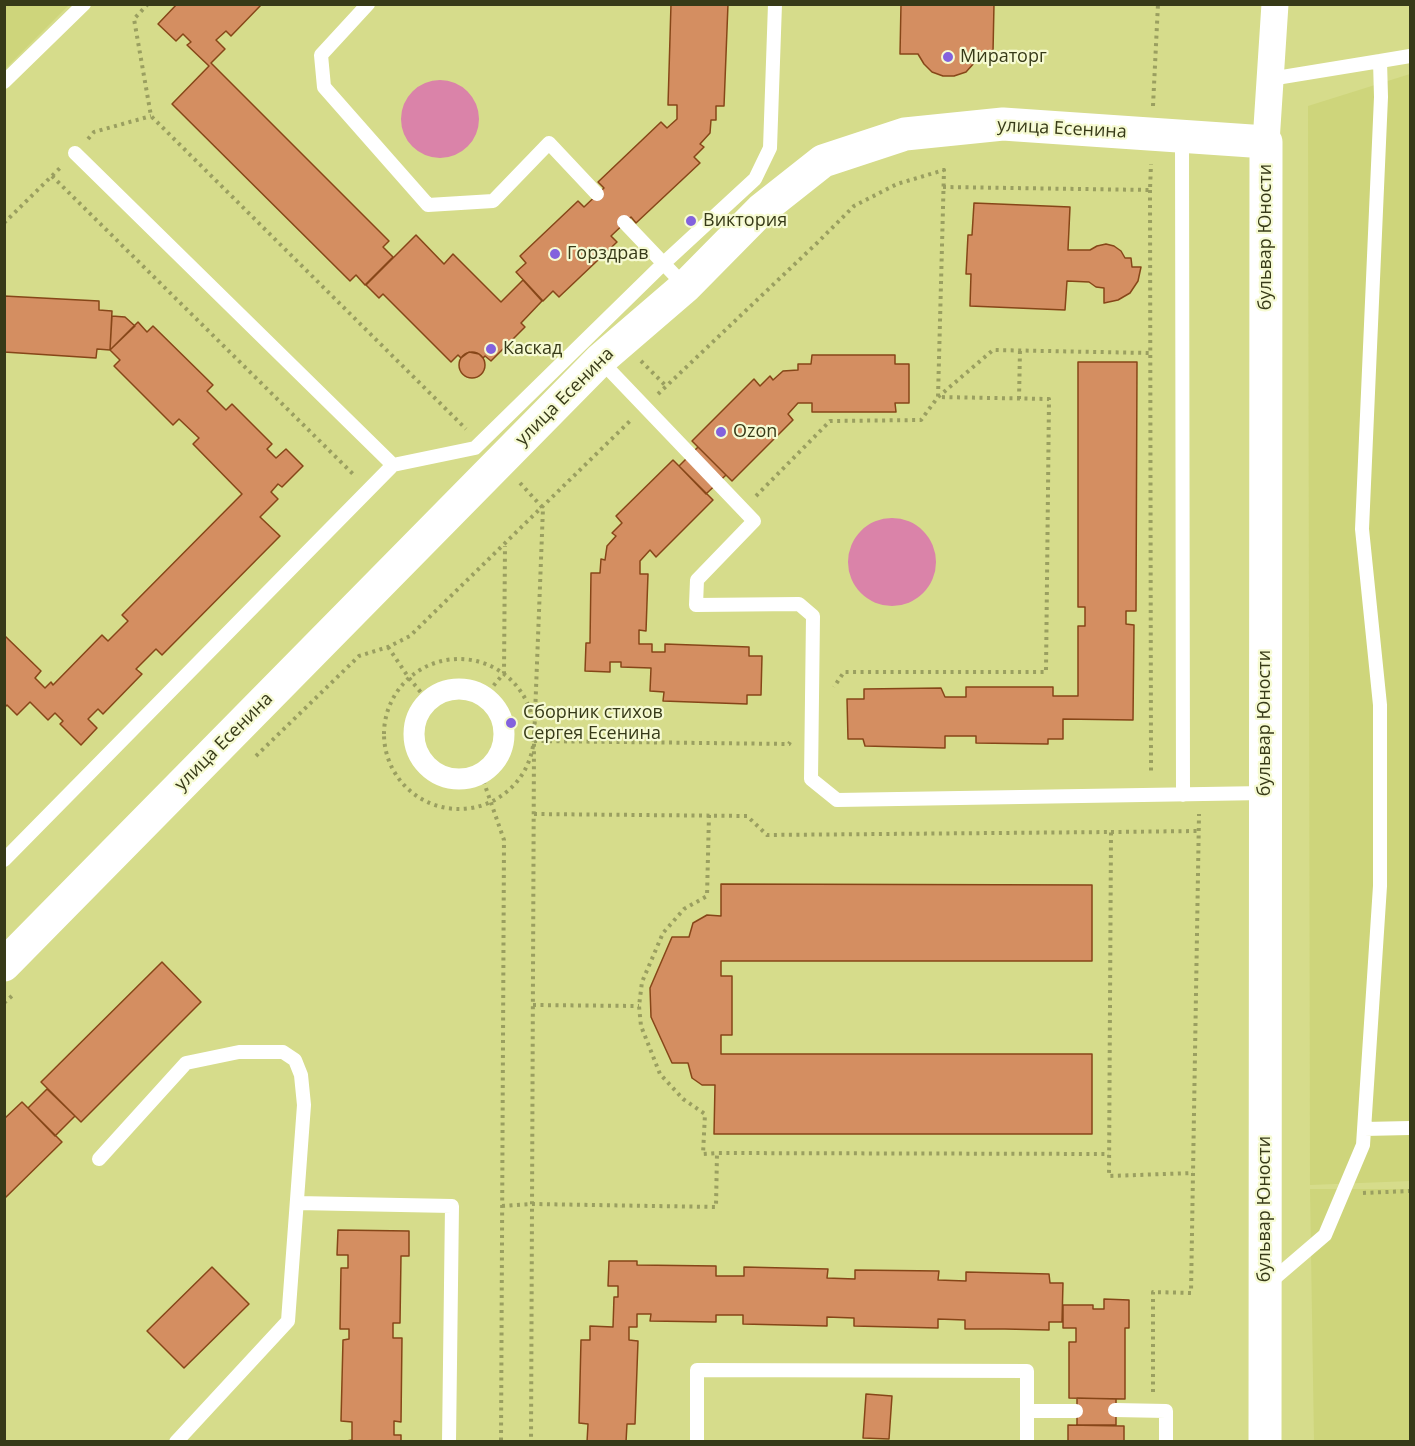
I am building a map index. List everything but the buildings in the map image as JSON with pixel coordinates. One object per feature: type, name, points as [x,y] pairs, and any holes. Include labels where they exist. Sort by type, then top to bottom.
[{"type":"street","name":"бульвар Юности","points":[[1265,1442],[1266,142],[1275,4]]},
{"type":"street","name":"улица Есенина","points":[[9,980],[600,360],[675,275],[823,161],[905,134],[1003,124],[1266,142]]},
{"type":"street","points":[[455,689],[470,690],[484,697],[495,707],[502,721],[504,736],[501,751],[493,764],[481,774],[467,778],[439,775],[418,755],[414,741],[414,726],[419,713],[428,701],[441,693],[455,689]]},
{"type":"lane","points":[[4,82],[84,4]]},
{"type":"lane","points":[[368,4],[321,55],[324,87],[428,205],[493,201],[549,143],[597,194]]},
{"type":"lane","points":[[4,860],[393,465],[475,448],[675,275],[755,179],[770,148],[775,4]]},
{"type":"lane","points":[[1270,79],[1410,56]]},
{"type":"lane","points":[[1265,1287],[1325,1235],[1363,1145],[1380,886],[1380,705],[1362,529],[1381,98],[1380,61]]},
{"type":"lane","points":[[1167,135],[1183,795]]},
{"type":"lane","points":[[75,153],[393,465]]},
{"type":"lane","points":[[624,222],[675,275]]},
{"type":"lane","points":[[600,360],[754,521],[697,580],[696,604],[799,604],[813,616],[812,779],[837,800],[1265,793]]},
{"type":"lane","points":[[99,1159],[186,1064],[239,1052],[283,1052],[295,1060],[301,1075],[304,1105],[288,1321],[176,1442]]},
{"type":"lane","points":[[1364,1129],[1410,1128]]},
{"type":"lane","points":[[297,1203],[452,1206],[449,1442]]},
{"type":"lane","points":[[697,1442],[698,1370],[1028,1371],[1027,1442]]},
{"type":"lane","points":[[1115,1410],[1166,1411],[1166,1442]]},
{"type":"lane","points":[[1027,1411],[1076,1411]]},
{"type":"path","points":[[148,4],[134,19],[151,116],[480,443]]},
{"type":"path","points":[[1151,778],[1150,190],[1167,135],[1158,4]]},
{"type":"path","points":[[249,763],[358,656],[388,647],[411,636],[645,406],[854,206],[897,184],[944,170],[938,397]]},
{"type":"path","points":[[52,176],[356,477]]},
{"type":"path","points":[[943,188],[1150,190]]},
{"type":"path","points":[[743,509],[830,421],[921,420],[938,397],[993,350],[1150,353]]},
{"type":"path","points":[[1018,399],[1020,350]]},
{"type":"path","points":[[831,691],[844,672],[1046,672],[1048,399],[938,397]]},
{"type":"path","points":[[531,1442],[534,741],[543,508]]},
{"type":"path","points":[[484,697],[504,674],[505,545]]},
{"type":"path","points":[[388,647],[428,701]]},
{"type":"path","points":[[456,659],[481,662],[504,674],[522,692],[532,716],[534,741],[527,766],[513,787],[492,802],[469,809],[445,808],[423,800],[404,786],[391,766],[384,743],[385,719],[394,697],[409,678],[431,665],[456,659]]},
{"type":"path","points":[[534,741],[789,744],[793,737]]},
{"type":"path","points":[[481,774],[504,840],[501,1442]]},
{"type":"path","points":[[1153,1411],[1153,1292],[1191,1293],[1199,795]]},
{"type":"path","points":[[534,814],[747,816],[766,835],[1199,831]]},
{"type":"path","points":[[709,815],[707,896],[684,909],[663,933],[642,982],[639,1006],[641,1026],[660,1074],[683,1099],[705,1114],[703,1154],[1110,1154]]},
{"type":"path","points":[[1111,832],[1109,1176],[1193,1173]]},
{"type":"path","points":[[4,1003],[9,980]]},
{"type":"path","points":[[533,1005],[639,1006]]},
{"type":"path","points":[[502,1206],[532,1204],[716,1207],[717,1153]]},
{"type":"path","points":[[1341,1194],[1410,1191]]},
{"type":"shaded area","points":[[5,4],[69,5],[5,69]]},
{"type":"shaded area","points":[[1410,74],[1410,1181],[1310,1185],[1308,106]]},
{"type":"shaded area","points":[[440,80],[455,83],[472,97],[479,119],[476,134],[462,151],[440,158],[425,155],[408,141],[401,119],[404,104],[418,87]]},
{"type":"shaded area","points":[[892,518],[909,522],[923,531],[932,545],[936,562],[932,579],[923,593],[909,602],[892,606],[875,602],[861,593],[852,579],[848,562],[852,545],[861,531],[875,522]]},
{"type":"shaded area","points":[[1310,1189],[1410,1189],[1410,1441],[1314,1441]]},
{"type":"place","name":"Мираторг","points":[[948,57]]},
{"type":"place","name":"Виктория","points":[[691,221]]},
{"type":"place","name":"Горздрав","points":[[555,254]]},
{"type":"place","name":"Каскад","points":[[491,349]]},
{"type":"place","name":"Ozon","points":[[721,432]]},
{"type":"place","name":"Сборник стихов Сергея Есенина","points":[[511,723]]}]
